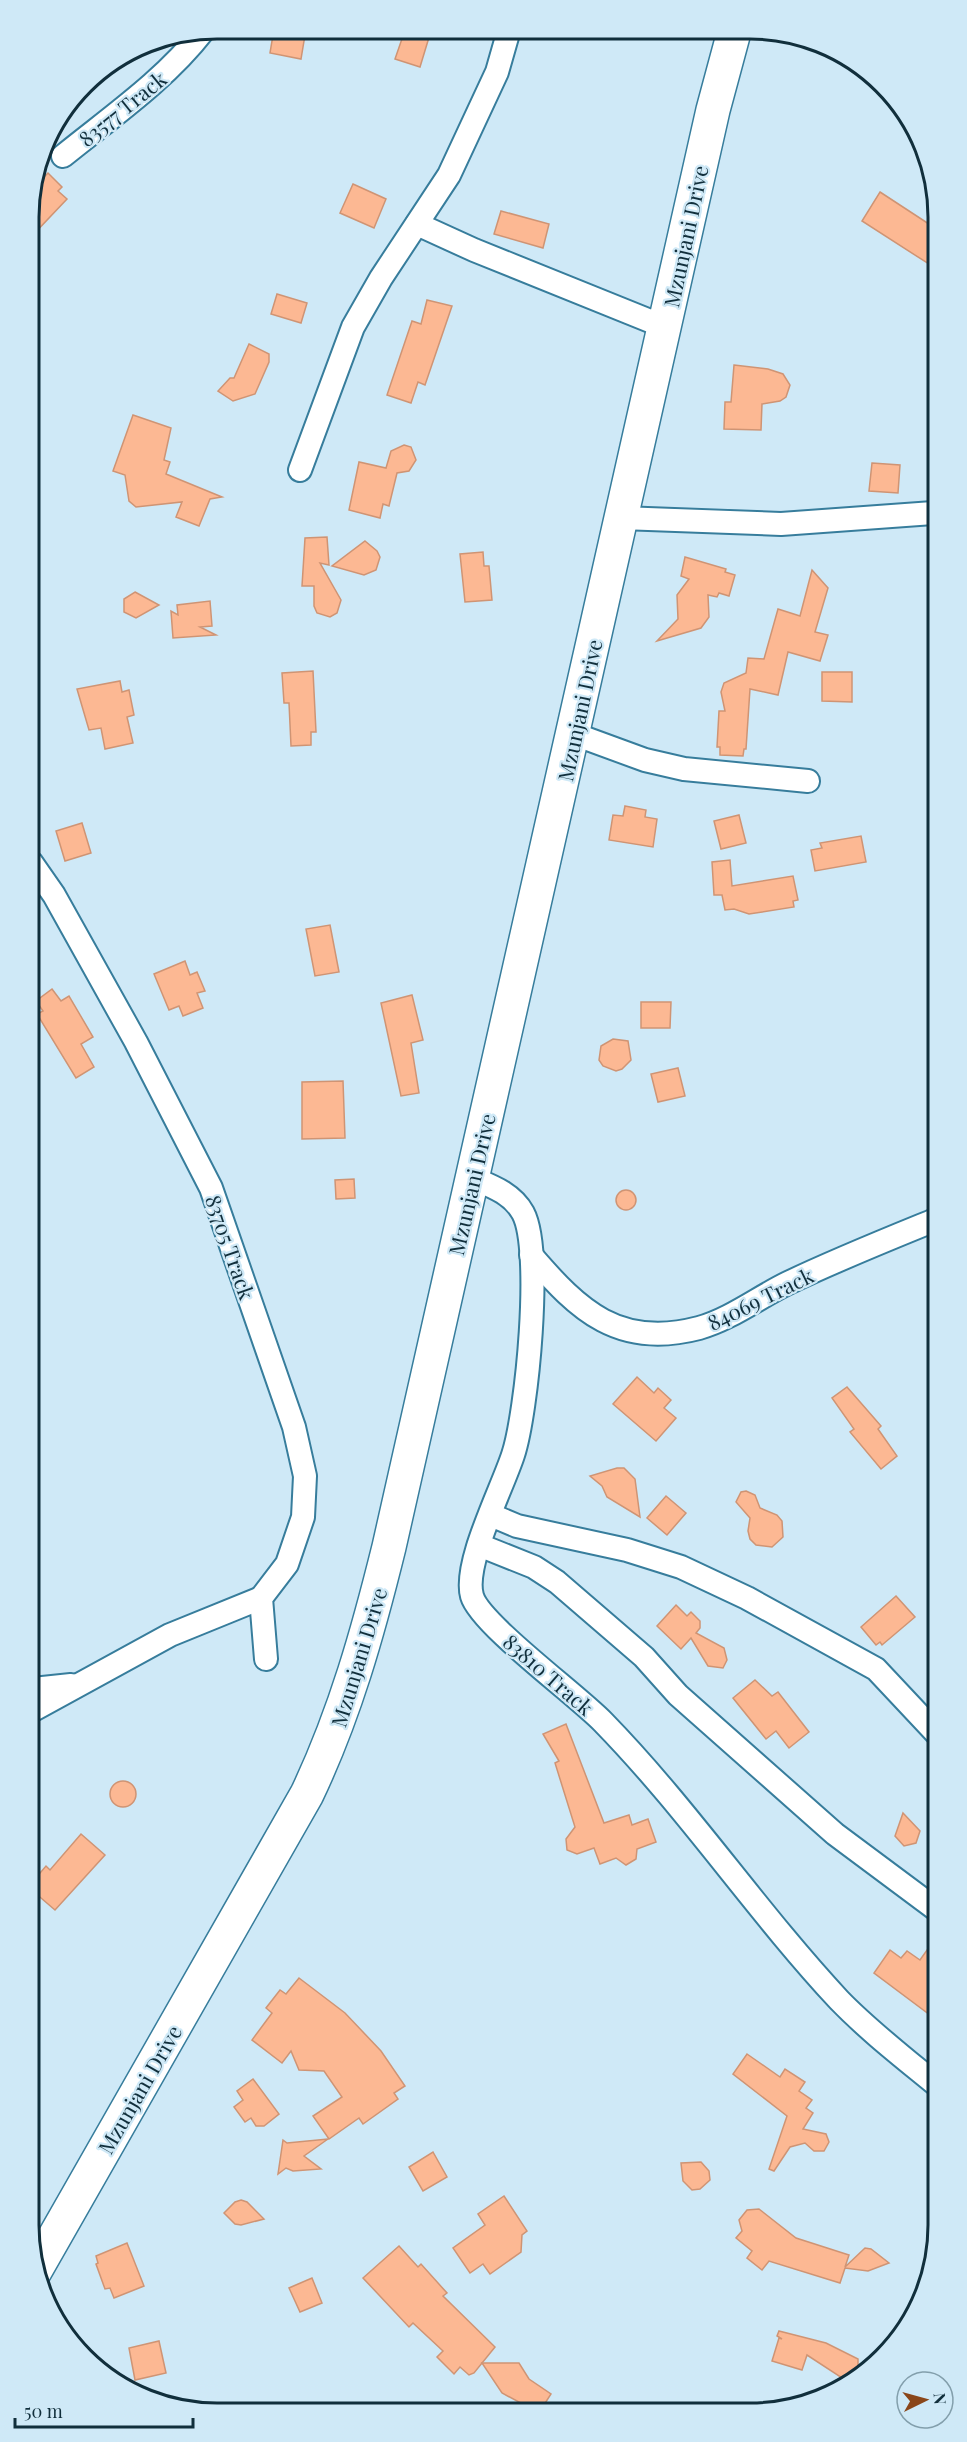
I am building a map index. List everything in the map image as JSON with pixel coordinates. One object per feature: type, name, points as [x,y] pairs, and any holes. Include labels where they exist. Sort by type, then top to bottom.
[{"type":"main road","name":"Mzunjani Drive","points":[[43,2258],[307,1794],[340,1720],[367,1637],[574,734],[713,110],[732,39]]},
{"type":"street","points":[[300,470],[353,327],[449,175],[497,72],[506,39]]},
{"type":"street","name":"83577 Track","points":[[63,156],[161,76],[196,41]]},
{"type":"street","points":[[417,224],[474,250],[665,327]]},
{"type":"street","points":[[621,518],[780,524],[928,513]]},
{"type":"street","points":[[574,734],[645,760],[684,769],[808,781]]},
{"type":"street","name":"83705 Track","points":[[39,873],[54,895],[124,1021],[211,1188],[294,1427],[305,1476],[303,1517],[286,1564],[261,1598]]},
{"type":"street","name":"83810 Track","points":[[472,1178],[493,1186],[513,1200],[523,1213],[528,1226],[531,1255],[531,1323],[523,1407],[514,1451],[479,1545],[471,1588],[473,1599],[482,1614],[602,1721],[638,1759],[838,1999],[928,2077]]},
{"type":"street","name":"84069 Track","points":[[531,1255],[568,1297],[586,1312],[621,1328],[642,1332],[673,1331],[699,1328],[788,1282],[928,1223]]},
{"type":"street","points":[[491,1515],[517,1526],[638,1553],[681,1568],[747,1598],[876,1669],[928,1724]]},
{"type":"street","points":[[479,1545],[534,1567],[557,1582],[644,1658],[678,1695],[835,1834],[928,1903]]},
{"type":"street","points":[[39,1707],[178,1631],[261,1598],[266,1659]]},
{"type":"street","points":[[39,1688],[82,1684]]},
{"type":"building","points":[[272,39],[304,39],[301,59],[270,53]]},
{"type":"building","points":[[402,39],[428,39],[420,67],[395,59]]},
{"type":"building","points":[[48,173],[62,187],[58,191],[67,199],[39,228],[39,205],[44,177]]},
{"type":"building","points":[[353,184],[386,199],[374,228],[340,213]]},
{"type":"building","points":[[880,192],[928,223],[928,263],[862,221]]},
{"type":"building","points":[[501,211],[549,224],[543,248],[494,234]]},
{"type":"building","points":[[277,294],[307,303],[301,323],[271,314]]},
{"type":"building","points":[[427,300],[452,306],[425,385],[418,382],[411,403],[387,395],[412,321],[421,324]]},
{"type":"building","points":[[249,344],[269,354],[269,362],[255,394],[233,401],[218,391],[230,378],[234,378]]},
{"type":"building","points":[[734,365],[768,369],[783,374],[790,385],[786,397],[780,401],[762,404],[761,430],[724,429],[725,402],[731,402]]},
{"type":"building","points":[[133,415],[171,428],[164,460],[170,462],[166,474],[222,497],[210,499],[199,526],[176,517],[182,502],[136,507],[129,501],[125,475],[113,471]]},
{"type":"building","points":[[404,445],[411,447],[416,460],[409,471],[397,473],[389,506],[383,504],[380,518],[349,510],[359,462],[386,468],[391,451]]},
{"type":"building","points":[[872,463],[900,465],[898,493],[869,491]]},
{"type":"building","points":[[327,537],[329,565],[320,563],[341,600],[337,613],[330,617],[317,613],[314,606],[314,586],[302,586],[305,538]]},
{"type":"building","points":[[365,541],[377,551],[380,557],[376,570],[364,575],[332,566]]},
{"type":"building","points":[[483,552],[484,566],[489,566],[492,600],[465,602],[460,554]]},
{"type":"building","points":[[685,557],[726,569],[725,572],[735,575],[729,596],[719,593],[717,597],[708,595],[709,617],[701,628],[657,641],[678,619],[677,595],[689,579],[681,576]]},
{"type":"building","points":[[812,570],[828,588],[815,632],[828,635],[820,661],[788,652],[778,695],[750,689],[746,749],[744,749],[743,756],[720,755],[720,747],[717,747],[719,711],[725,711],[721,692],[724,683],[746,673],[748,658],[764,659],[778,609],[800,616]]},
{"type":"building","points":[[135,592],[159,605],[136,618],[124,612],[124,599]]},
{"type":"building","points":[[210,601],[212,626],[200,627],[216,635],[173,638],[171,611],[178,615],[177,605]]},
{"type":"building","points":[[313,671],[316,732],[311,732],[311,745],[291,746],[289,703],[284,703],[282,673]]},
{"type":"building","points":[[822,672],[852,672],[852,702],[822,701]]},
{"type":"building","points":[[120,681],[122,692],[129,690],[134,715],[127,717],[133,743],[105,749],[101,728],[89,730],[77,689]]},
{"type":"building","points":[[625,806],[646,810],[645,817],[657,819],[653,847],[609,840],[613,815],[623,816]]},
{"type":"building","points":[[739,815],[746,843],[721,849],[714,821]]},
{"type":"building","points":[[82,823],[91,853],[65,861],[56,831]]},
{"type":"building","points":[[861,836],[866,862],[815,871],[811,850],[822,848],[820,843]]},
{"type":"building","points":[[730,860],[732,886],[793,876],[798,900],[793,901],[794,907],[749,914],[734,909],[725,910],[722,895],[714,895],[712,862]]},
{"type":"building","points":[[330,925],[339,972],[315,976],[306,929]]},
{"type":"building","points":[[185,961],[190,975],[197,972],[205,991],[197,993],[203,1008],[183,1016],[179,1006],[169,1010],[154,974]]},
{"type":"building","points":[[52,989],[61,1001],[69,996],[93,1037],[81,1044],[94,1067],[76,1078],[39,1017],[39,1013],[43,1011],[39,1005],[39,999]]},
{"type":"building","points":[[412,995],[423,1040],[411,1043],[419,1093],[401,1096],[381,1003]]},
{"type":"building","points":[[641,1002],[671,1002],[670,1028],[641,1028]]},
{"type":"building","points":[[613,1039],[628,1041],[631,1060],[622,1069],[616,1071],[603,1066],[599,1060],[601,1046]]},
{"type":"building","points":[[678,1068],[685,1096],[658,1102],[651,1074]]},
{"type":"building","points":[[343,1081],[345,1138],[302,1139],[302,1082]]},
{"type":"building","points":[[354,1179],[355,1198],[336,1199],[335,1180]]},
{"type":"building","points":[[626,1190],[633,1193],[636,1200],[633,1207],[626,1210],[619,1207],[616,1200],[619,1193]]},
{"type":"building","points":[[637,1377],[654,1393],[658,1388],[671,1400],[664,1408],[676,1418],[656,1441],[613,1404]]},
{"type":"building","points":[[847,1387],[881,1426],[878,1429],[897,1456],[881,1469],[850,1432],[854,1429],[832,1398]]},
{"type":"building","points":[[624,1468],[635,1479],[640,1517],[607,1497],[602,1486],[590,1476]]},
{"type":"building","points":[[746,1491],[755,1495],[760,1508],[777,1515],[782,1521],[783,1537],[772,1547],[756,1545],[750,1539],[748,1531],[750,1518],[736,1502],[741,1492]]},
{"type":"building","points":[[666,1496],[686,1513],[667,1535],[647,1518]]},
{"type":"building","points":[[896,1596],[915,1617],[882,1645],[880,1642],[876,1645],[861,1627]]},
{"type":"building","points":[[676,1605],[687,1616],[691,1612],[700,1621],[700,1628],[696,1633],[724,1648],[727,1660],[723,1668],[708,1666],[691,1638],[681,1649],[657,1626]]},
{"type":"building","points":[[755,1680],[772,1696],[778,1692],[809,1732],[789,1748],[776,1731],[766,1739],[733,1698]]},
{"type":"building","points":[[566,1724],[604,1823],[629,1815],[632,1825],[648,1819],[656,1842],[637,1849],[636,1859],[626,1865],[616,1858],[600,1864],[594,1848],[577,1854],[567,1850],[566,1839],[575,1827],[555,1763],[559,1761],[543,1734]]},
{"type":"building","points":[[123,1781],[132,1785],[136,1794],[132,1803],[123,1807],[114,1803],[110,1794],[114,1785]]},
{"type":"building","points":[[903,1813],[920,1831],[916,1843],[904,1846],[895,1836]]},
{"type":"building","points":[[81,1834],[105,1855],[55,1910],[39,1896],[39,1874],[46,1866],[50,1870]]},
{"type":"building","points":[[928,1949],[928,2014],[874,1973],[890,1950],[901,1958],[907,1951],[920,1960]]},
{"type":"building","points":[[299,1978],[345,2013],[381,2051],[405,2086],[394,2093],[398,2099],[363,2124],[359,2118],[329,2139],[313,2116],[342,2097],[324,2071],[299,2070],[291,2051],[282,2063],[252,2040],[272,2013],[266,2008],[280,1990],[286,1994]]},
{"type":"building","points":[[747,2054],[780,2077],[785,2069],[805,2082],[799,2091],[812,2100],[806,2108],[813,2113],[803,2129],[826,2134],[829,2142],[824,2151],[814,2151],[805,2143],[790,2147],[774,2171],[769,2169],[787,2116],[733,2074]]},
{"type":"building","points":[[253,2079],[279,2114],[264,2126],[256,2126],[251,2118],[245,2122],[234,2107],[243,2100],[237,2091]]},
{"type":"building","points":[[328,2139],[304,2156],[321,2169],[293,2171],[286,2168],[278,2174],[283,2140],[287,2143]]},
{"type":"building","points":[[433,2152],[447,2177],[423,2191],[409,2167]]},
{"type":"building","points":[[701,2162],[709,2171],[710,2180],[700,2189],[692,2190],[683,2181],[681,2163]]},
{"type":"building","points":[[504,2196],[527,2231],[522,2235],[521,2252],[490,2274],[483,2264],[470,2273],[453,2248],[485,2225],[478,2214]]},
{"type":"building","points":[[241,2200],[247,2202],[264,2219],[241,2225],[235,2224],[224,2213],[235,2202]]},
{"type":"building","points":[[759,2209],[796,2238],[849,2255],[845,2267],[865,2248],[871,2249],[889,2263],[868,2271],[845,2268],[840,2283],[769,2261],[762,2270],[747,2258],[752,2251],[736,2238],[742,2231],[739,2220],[747,2210]]},
{"type":"building","points":[[127,2243],[144,2286],[114,2298],[110,2288],[105,2289],[96,2264],[98,2263],[96,2256]]},
{"type":"building","points":[[399,2246],[418,2267],[421,2264],[447,2293],[443,2296],[495,2347],[474,2373],[469,2375],[460,2367],[454,2374],[437,2357],[443,2351],[413,2323],[409,2327],[363,2278]]},
{"type":"building","points":[[312,2278],[322,2303],[300,2312],[289,2288]]},
{"type":"building","points":[[779,2331],[826,2343],[858,2359],[858,2366],[841,2378],[807,2355],[802,2370],[772,2361],[779,2338],[782,2339],[777,2336]]},
{"type":"building","points":[[159,2341],[166,2373],[135,2380],[129,2348]]},
{"type":"building","points":[[482,2363],[519,2363],[529,2379],[551,2394],[545,2403],[521,2403],[502,2393]]}]
